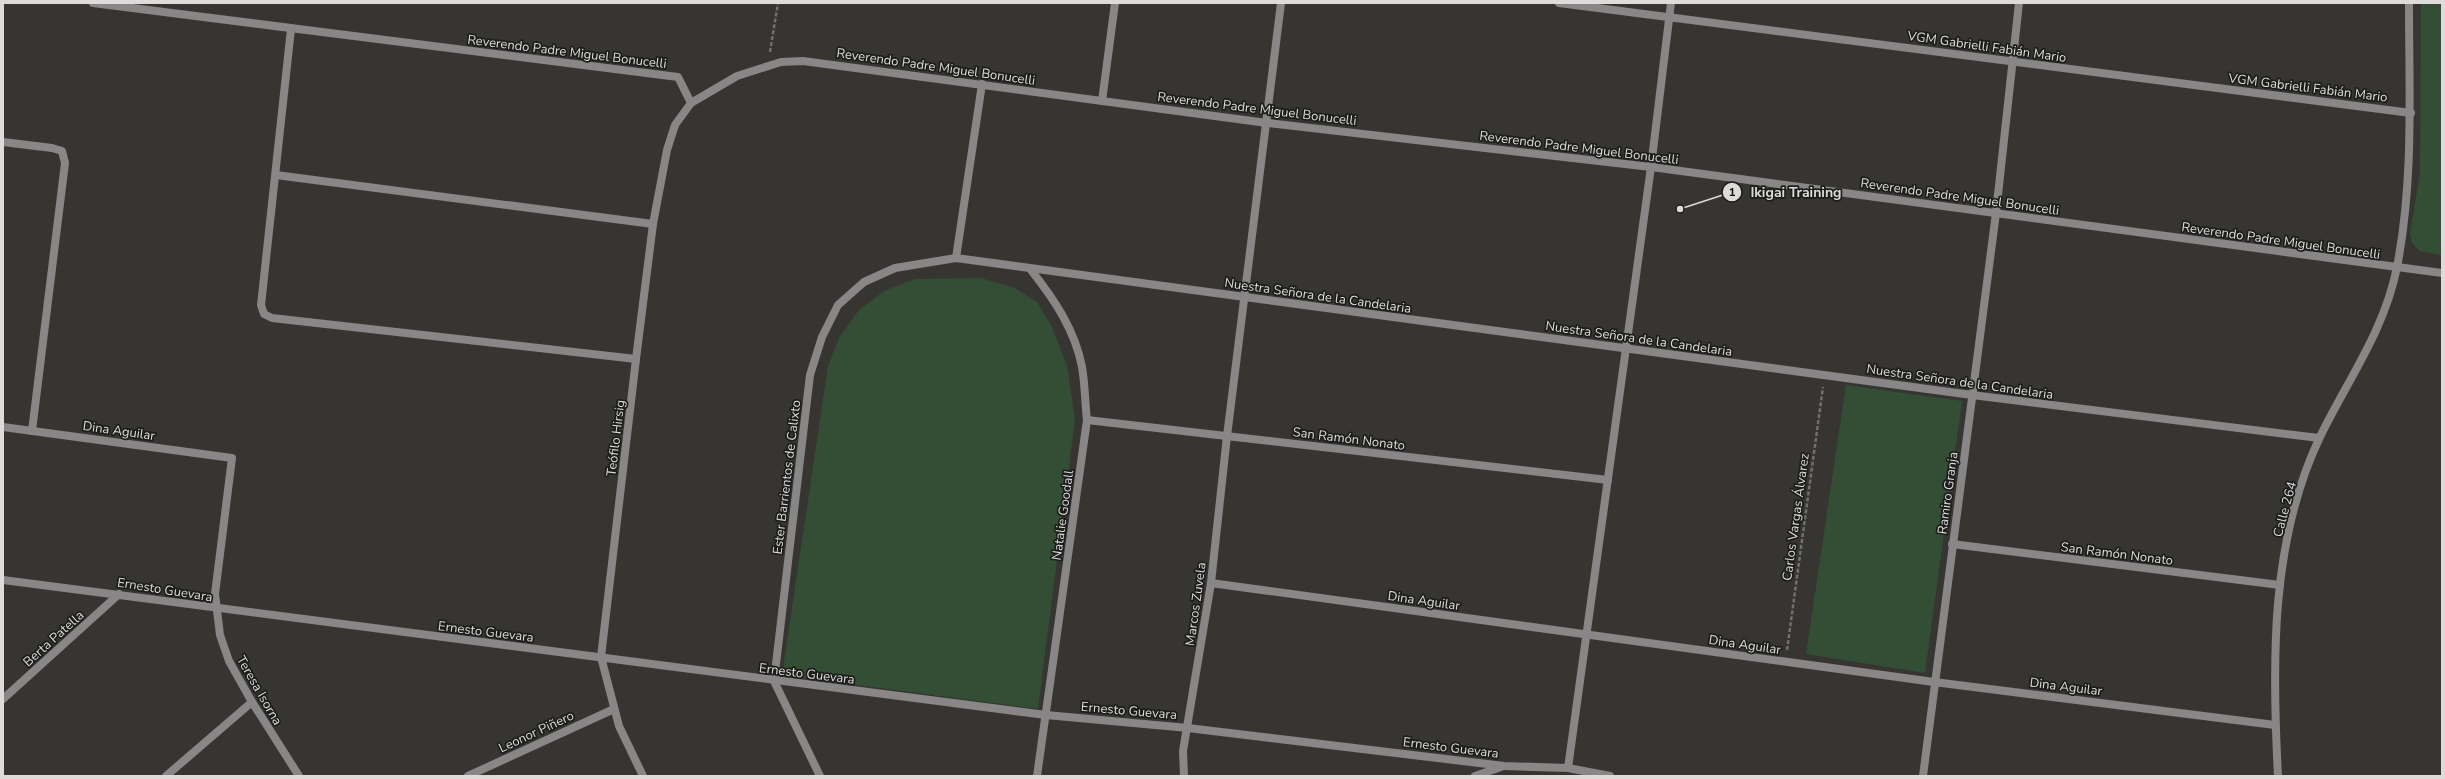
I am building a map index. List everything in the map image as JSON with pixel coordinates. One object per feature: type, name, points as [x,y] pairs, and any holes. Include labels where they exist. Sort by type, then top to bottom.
[{"type":"street","name":"Reverendo Padre Miguel Bonucelli","points":[[93,3],[678,77],[691,103],[738,76],[781,62],[803,61],[1267,122],[1651,167],[2442,273]]},
{"type":"street","points":[[1102,101],[1115,3]]},
{"type":"street","name":"Marcos Zuvela","points":[[1184,776],[1183,752],[1211,582],[1227,436],[1246,297],[1281,3]]},
{"type":"street","name":"VGM Gabrielli Fabián Mario","points":[[1559,3],[2411,113]]},
{"type":"street","points":[[1568,768],[1588,634],[1651,167],[1671,3]]},
{"type":"street","name":"Ramiro Granja","points":[[1923,776],[1996,213],[2020,3]]},
{"type":"street","name":"Calle 264","points":[[2278,776],[2276,725],[2280,585],[2289,533],[2302,486],[2319,438],[2366,354],[2384,310],[2397,267],[2408,184],[2411,113],[2409,3]]},
{"type":"street","points":[[291,29],[261,305],[264,314],[272,318],[636,359]]},
{"type":"street","points":[[956,258],[982,84]]},
{"type":"street","name":"Teófilo Hirsig","points":[[644,776],[618,726],[601,657],[653,224],[667,150],[675,124],[691,103]]},
{"type":"street","points":[[3,142],[52,148],[62,151],[64,163],[32,431]]},
{"type":"street","points":[[276,175],[653,224]]},
{"type":"street","name":"Nuestra Señora de la Candelaria","points":[[956,258],[1031,270],[1246,297],[1972,395],[2319,438]]},
{"type":"street","name":"Ester Barrientos de Calixto","points":[[774,681],[810,375],[822,337],[838,305],[864,282],[895,268],[956,258]]},
{"type":"street","name":"Natalie Goodall","points":[[1031,270],[1055,300],[1073,336],[1082,367],[1087,420],[1037,776]]},
{"type":"street","name":"San Ramón Nonato","points":[[1087,420],[1608,480]]},
{"type":"street","name":"Dina Aguilar","points":[[3,427],[232,458]]},
{"type":"street","name":"Teresa Isorna","points":[[232,458],[215,594],[220,635],[229,661],[252,702],[300,776]]},
{"type":"street","name":"San Ramón Nonato","points":[[1952,544],[2280,585]]},
{"type":"street","name":"Ernesto Guevara","points":[[3,580],[119,594],[217,609],[1046,715],[1188,728],[1504,766],[1568,768],[1610,776]]},
{"type":"street","name":"Dina Aguilar","points":[[1211,582],[1934,682],[2276,725]]},
{"type":"street","name":"Berta Patella","points":[[3,699],[119,594]]},
{"type":"street","points":[[774,681],[820,776]]},
{"type":"street","points":[[166,776],[252,702]]},
{"type":"street","name":"Leonor Piñero","points":[[468,776],[614,709]]},
{"type":"street","points":[[1475,776],[1504,766]]},
{"type":"path","points":[[766,66],[778,3]]},
{"type":"path","name":"Carlos Vargas Álvarez","points":[[1786,661],[1824,375]]},
{"type":"green space","points":[[2421,3],[2442,3],[2442,255],[2420,251],[2412,243],[2410,233],[2420,173]]},
{"type":"green space","points":[[981,278],[1015,288],[1037,302],[1052,327],[1067,366],[1075,419],[1038,709],[782,675],[828,366],[839,338],[859,310],[884,291],[915,279]]},
{"type":"green space","points":[[1846,385],[1962,401],[1925,673],[1806,654]]},
{"type":"place","name":"Ikigai Training","points":[[1680,209]]}]
